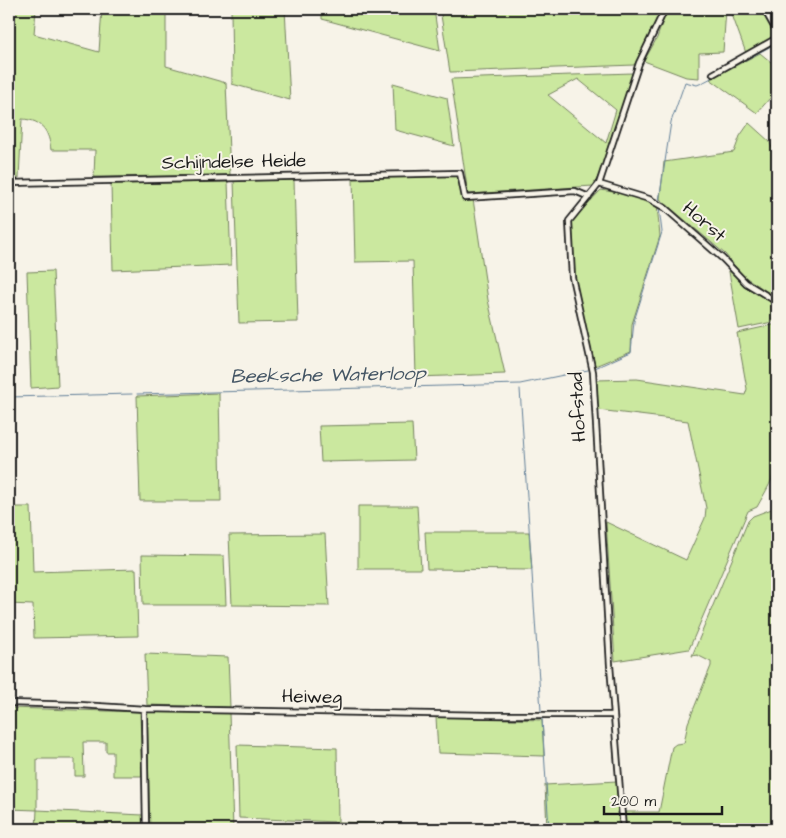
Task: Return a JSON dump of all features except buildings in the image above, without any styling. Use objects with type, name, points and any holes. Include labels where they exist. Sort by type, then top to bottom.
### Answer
[{"type":"street","name":"Hofstad","points":[[623,829],[594,418],[593,372],[572,277],[569,221],[599,184],[639,64],[665,9]]},
{"type":"street","points":[[764,9],[777,32]]},
{"type":"street","points":[[713,74],[777,38]]},
{"type":"street","name":"Schijndelse Heide","points":[[9,183],[460,173],[465,198],[575,191],[589,197]]},
{"type":"street","name":"Horst","points":[[599,184],[649,199],[666,208],[723,259],[746,283],[777,302]]},
{"type":"street","name":"Heiweg","points":[[9,703],[80,704],[144,709],[614,715]]},
{"type":"street","points":[[144,709],[146,829]]},
{"type":"green space","points":[[9,9],[36,9],[34,34],[99,52],[102,9],[166,9],[166,66],[226,83],[230,175],[94,177],[95,150],[51,150],[49,138],[44,128],[35,122],[22,119],[19,178],[9,179]]},
{"type":"green space","points":[[231,9],[285,9],[290,100],[232,84]]},
{"type":"green space","points":[[322,9],[434,9],[440,51],[322,19]]},
{"type":"green space","points":[[440,9],[661,9],[649,42],[634,65],[450,72]]},
{"type":"green space","points":[[667,9],[726,9],[723,52],[699,53],[699,78],[686,77],[644,61],[657,38]]},
{"type":"green space","points":[[730,9],[761,9],[776,36],[746,53]]},
{"type":"green space","points":[[760,53],[777,67],[777,90],[757,113],[710,79]]},
{"type":"green space","points":[[633,73],[601,171],[593,186],[468,194],[451,79]],"holes":[[[578,79],[616,110],[606,143],[548,95]]]},
{"type":"green space","points":[[393,83],[447,98],[454,146],[395,130]]},
{"type":"green space","points":[[749,123],[770,142],[772,148],[777,142],[777,298],[742,275],[725,254],[660,199],[664,162],[734,152],[740,136]]},
{"type":"green space","points":[[458,176],[463,197],[473,199],[488,300],[505,374],[416,377],[413,261],[355,262],[353,178]]},
{"type":"green space","points":[[294,180],[298,322],[239,323],[234,181]]},
{"type":"green space","points":[[228,182],[231,265],[113,270],[111,184]]},
{"type":"green space","points":[[601,190],[631,195],[657,205],[660,236],[632,324],[631,351],[595,366],[574,277],[571,221]]},
{"type":"green space","points":[[728,266],[747,286],[777,304],[777,321],[739,329]]},
{"type":"green space","points":[[53,271],[58,386],[31,388],[27,272]]},
{"type":"green space","points":[[777,324],[777,430],[775,439],[777,461],[769,485],[757,507],[748,511],[689,649],[615,661],[606,522],[686,560],[705,518],[706,508],[688,421],[598,410],[596,380],[637,379],[745,395],[747,389],[737,333]]},
{"type":"green space","points":[[219,393],[221,501],[140,501],[137,396]]},
{"type":"green space","points":[[412,424],[414,460],[321,462],[319,426]]},
{"type":"green space","points":[[358,506],[417,506],[421,569],[358,569]]},
{"type":"green space","points":[[9,507],[31,507],[33,572],[136,569],[138,636],[34,638],[33,605],[9,604]]},
{"type":"green space","points":[[777,507],[777,829],[626,829],[625,812],[659,812],[672,747],[676,744],[684,743],[688,723],[711,666],[711,662],[697,655],[692,656],[748,521],[753,516]]},
{"type":"green space","points":[[425,532],[529,532],[532,570],[427,569]]},
{"type":"green space","points":[[325,534],[329,606],[232,605],[229,535]]},
{"type":"green space","points":[[142,555],[224,556],[226,605],[143,605]]},
{"type":"green space","points":[[145,654],[228,657],[230,707],[147,705]]},
{"type":"green space","points":[[9,708],[140,712],[142,776],[113,776],[113,752],[106,752],[106,742],[83,742],[84,776],[75,776],[75,759],[37,759],[37,810],[9,809]]},
{"type":"green space","points":[[147,711],[229,713],[233,829],[150,829]]},
{"type":"green space","points":[[436,717],[542,720],[544,756],[438,753]]},
{"type":"green space","points":[[237,745],[337,748],[338,822],[436,825],[436,829],[338,829],[337,822],[239,818]]},
{"type":"green space","points":[[617,781],[621,829],[547,829],[545,785]]},
{"type":"green space","points":[[37,810],[143,815],[143,829],[36,829]]},
{"type":"waterway","points":[[659,201],[671,122],[685,82],[697,85],[702,83],[777,43]]},
{"type":"waterway","points":[[595,368],[631,352],[634,321],[662,232],[659,208]]},
{"type":"waterway","name":"Beeksche Waterloop","points":[[137,394],[520,384],[588,370]]},
{"type":"waterway","name":"Beeksche Waterloop","points":[[520,389],[541,711]]},
{"type":"waterway","name":"Beeksche Waterloop","points":[[9,397],[132,394]]},
{"type":"waterway","name":"Beeksche Waterloop","points":[[542,719],[549,829]]}]
